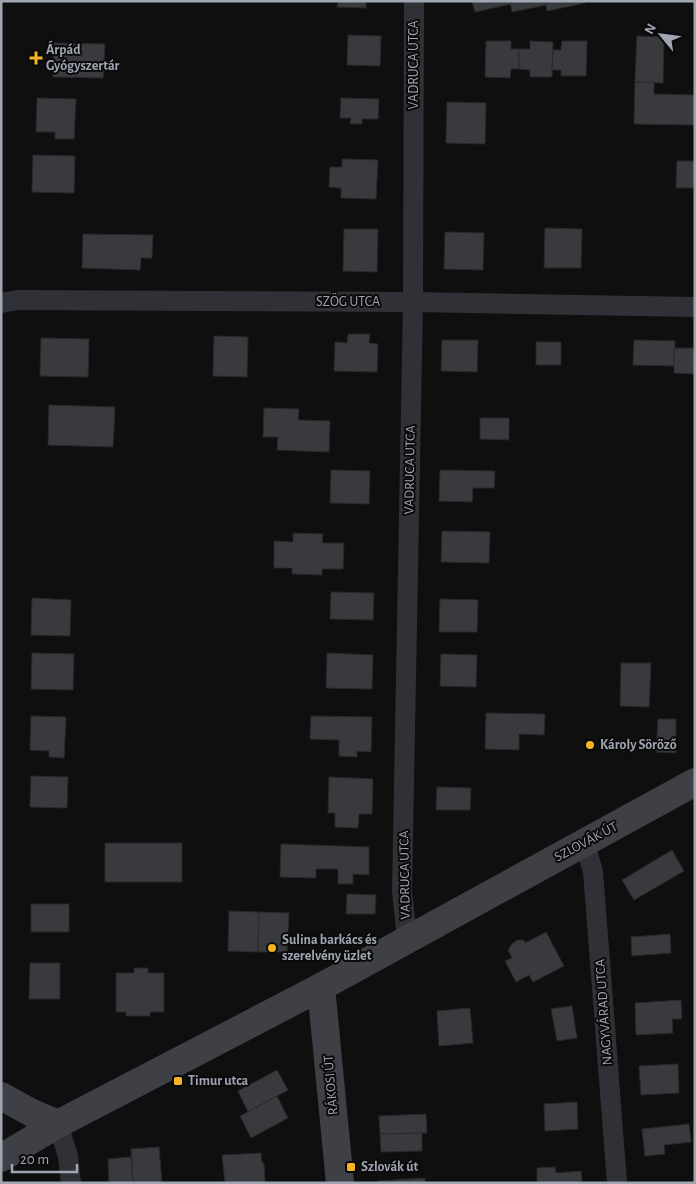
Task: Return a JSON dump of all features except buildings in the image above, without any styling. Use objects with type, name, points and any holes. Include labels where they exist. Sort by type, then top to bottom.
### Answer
[{"type":"main road","name":"SZLOVÁK ÚT","points":[[1,1158],[58,1124],[320,987],[695,782]]},
{"type":"main road","name":"RÁKOSI ÚT","points":[[320,987],[340,1183]]},
{"type":"main road","points":[[1,1096],[32,1113],[58,1124]]},
{"type":"street","name":"VADRUCA UTCA","points":[[407,939],[402,892],[413,302],[414,1]]},
{"type":"street","name":"SZÖG UTCA","points":[[1,303],[18,300],[413,302],[695,307]]},
{"type":"street","name":"NAGYVÁRAD UTCA","points":[[584,843],[593,871],[617,1183]]},
{"type":"street","points":[[58,1124],[68,1156],[72,1183]]},
{"type":"place","name":"Árpád Gyógyszertár","points":[[36,58]]},
{"type":"place","name":"Károly Söröző","points":[[590,745]]},
{"type":"place","name":"Sulina barkács és szerelvény üzlet","points":[[272,948]]},
{"type":"place","name":"Timur utca","points":[[178,1081]]},
{"type":"place","name":"Szlovák út","points":[[351,1167]]}]
